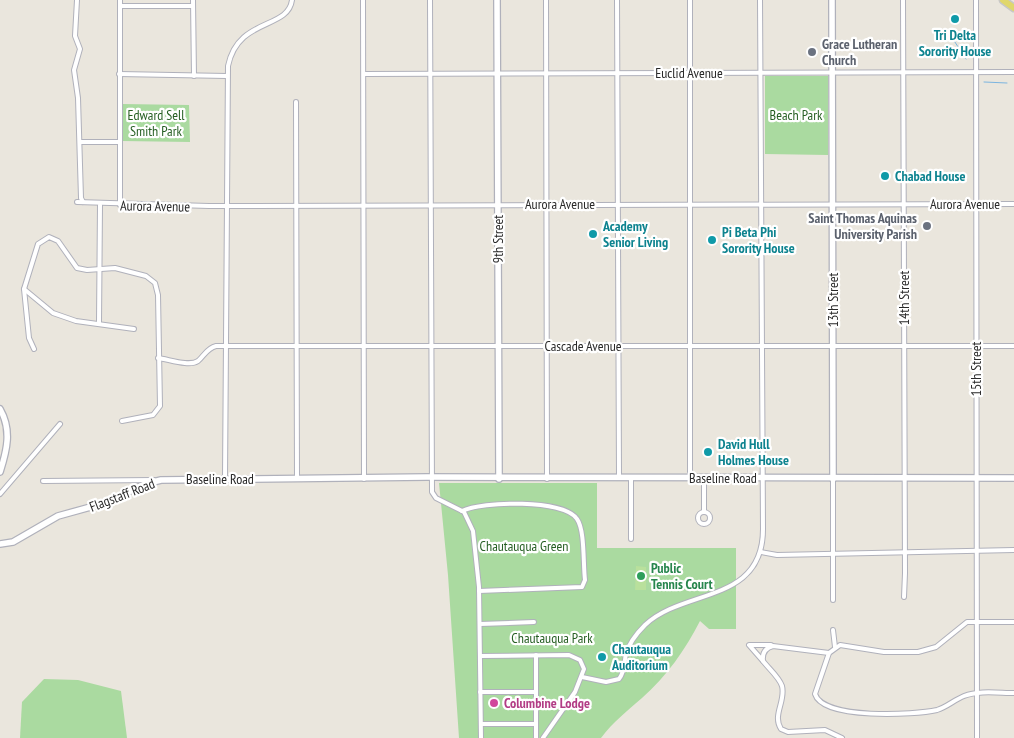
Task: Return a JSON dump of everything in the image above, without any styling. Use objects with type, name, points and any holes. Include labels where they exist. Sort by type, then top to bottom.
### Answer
[{"type":"main road","points":[[1003,0],[1014,8]]},
{"type":"street","points":[[77,0],[75,36],[80,50],[74,70],[80,142],[81,198],[83,202]]},
{"type":"street","points":[[120,0],[120,205]]},
{"type":"street","points":[[193,0],[194,76]]},
{"type":"street","points":[[225,479],[227,76],[229,58],[238,42],[251,30],[285,15],[291,7],[292,0]]},
{"type":"street","points":[[363,0],[364,479]]},
{"type":"street","points":[[430,0],[432,479],[434,496],[462,511],[467,516],[473,530],[479,591],[481,738]]},
{"type":"street","name":"9th Street","points":[[497,0],[499,479]]},
{"type":"street","points":[[546,0],[547,479]]},
{"type":"street","points":[[617,0],[620,345],[619,478]]},
{"type":"street","points":[[690,0],[690,478]]},
{"type":"street","points":[[582,677],[610,682],[620,677],[629,646],[647,623],[671,610],[736,583],[752,567],[761,552],[763,539],[760,0]]},
{"type":"street","name":"13th Street","points":[[832,0],[833,600]]},
{"type":"street","name":"14th Street","points":[[903,0],[905,204],[904,597]]},
{"type":"street","name":"15th Street","points":[[976,0],[977,738]]},
{"type":"street","points":[[121,6],[193,6]]},
{"type":"street","name":"Euclid Avenue","points":[[364,74],[1014,72]]},
{"type":"street","points":[[119,74],[227,76]]},
{"type":"street","points":[[296,102],[297,479]]},
{"type":"street","points":[[80,142],[120,142]]},
{"type":"street","name":"Aurora Avenue","points":[[77,202],[100,205],[226,206],[1014,204]]},
{"type":"street","points":[[99,323],[100,205]]},
{"type":"street","points":[[34,349],[28,331],[24,288],[38,244],[46,238],[53,238],[58,241],[77,268],[86,270],[115,268],[146,276],[156,283],[159,410],[153,415],[122,421]]},
{"type":"street","points":[[24,288],[53,313],[76,321],[134,329]]},
{"type":"street","name":"Cascade Avenue","points":[[158,358],[191,363],[197,362],[211,347],[226,346],[1014,346]]},
{"type":"street","points":[[0,409],[7,424],[8,436],[0,472]]},
{"type":"street","points":[[0,494],[60,424]]},
{"type":"street","points":[[631,539],[632,478]]},
{"type":"street","points":[[704,478],[704,512]]},
{"type":"street","name":"Baseline Road","points":[[43,482],[225,479],[1014,478]]},
{"type":"street","name":"Flagstaff Road","points":[[0,544],[13,542],[58,516],[105,503],[139,487],[161,480]]},
{"type":"street","points":[[462,511],[479,505],[511,503],[571,513],[578,520],[582,529],[585,580],[583,586],[579,588],[479,591]]},
{"type":"street","points":[[761,552],[777,555],[1014,550]]},
{"type":"street","points":[[480,624],[534,622]]},
{"type":"street","points":[[1014,622],[967,622],[936,647],[918,652],[884,652],[845,645],[835,648],[829,653],[816,697],[842,710],[857,713],[907,714],[945,708],[963,696],[1014,693]]},
{"type":"street","points":[[833,630],[835,648]]},
{"type":"street","points":[[829,653],[749,645],[782,685],[783,696],[777,720],[781,729],[788,732],[812,729],[825,730],[842,738]]},
{"type":"street","points":[[763,661],[765,650],[773,646]]},
{"type":"street","points":[[480,656],[576,657],[583,665],[582,677],[544,738]]},
{"type":"street","points":[[536,656],[536,738]]},
{"type":"street","points":[[480,692],[536,692]]},
{"type":"street","points":[[481,724],[536,724]]},
{"type":"green space","name":"Beach Park","points":[[765,76],[828,76],[828,155],[765,154]]},
{"type":"green space","name":"Edward Sell Smith Park","points":[[122,104],[189,105],[190,142],[122,141]]},
{"type":"green space","name":"Chautauqua Park","points":[[439,483],[597,483],[597,548],[736,548],[736,629],[709,629],[700,621],[682,652],[667,672],[601,738],[459,738],[448,575]]},
{"type":"green space","name":"Public Tennis Court","points":[[636,566],[646,567],[646,590],[635,590]]},
{"type":"green space","points":[[44,679],[78,680],[121,691],[127,738],[20,738],[22,702]]},
{"type":"waterway","points":[[949,33],[966,59]]},
{"type":"waterway","points":[[984,82],[1007,83]]},
{"type":"place","name":"Tri Delta Sorority House","points":[[955,19]]},
{"type":"place","name":"Grace Lutheran Church","points":[[812,52]]},
{"type":"place","name":"Chabad House","points":[[885,176]]},
{"type":"place","name":"Saint Thomas Aquinas University Parish","points":[[927,226]]},
{"type":"place","name":"Academy Senior Living","points":[[593,234]]},
{"type":"place","name":"Pi Beta Phi Sorority House","points":[[712,240]]},
{"type":"place","name":"David Hull Holmes House","points":[[708,452]]},
{"type":"place","name":"Public Tennis Court","points":[[641,576]]},
{"type":"place","name":"Chautauqua Auditorium","points":[[602,657]]},
{"type":"place","name":"Columbine Lodge","points":[[494,703]]},
{"type":"park label","name":"Chautauqua Green","points":[[524,546]]}]
